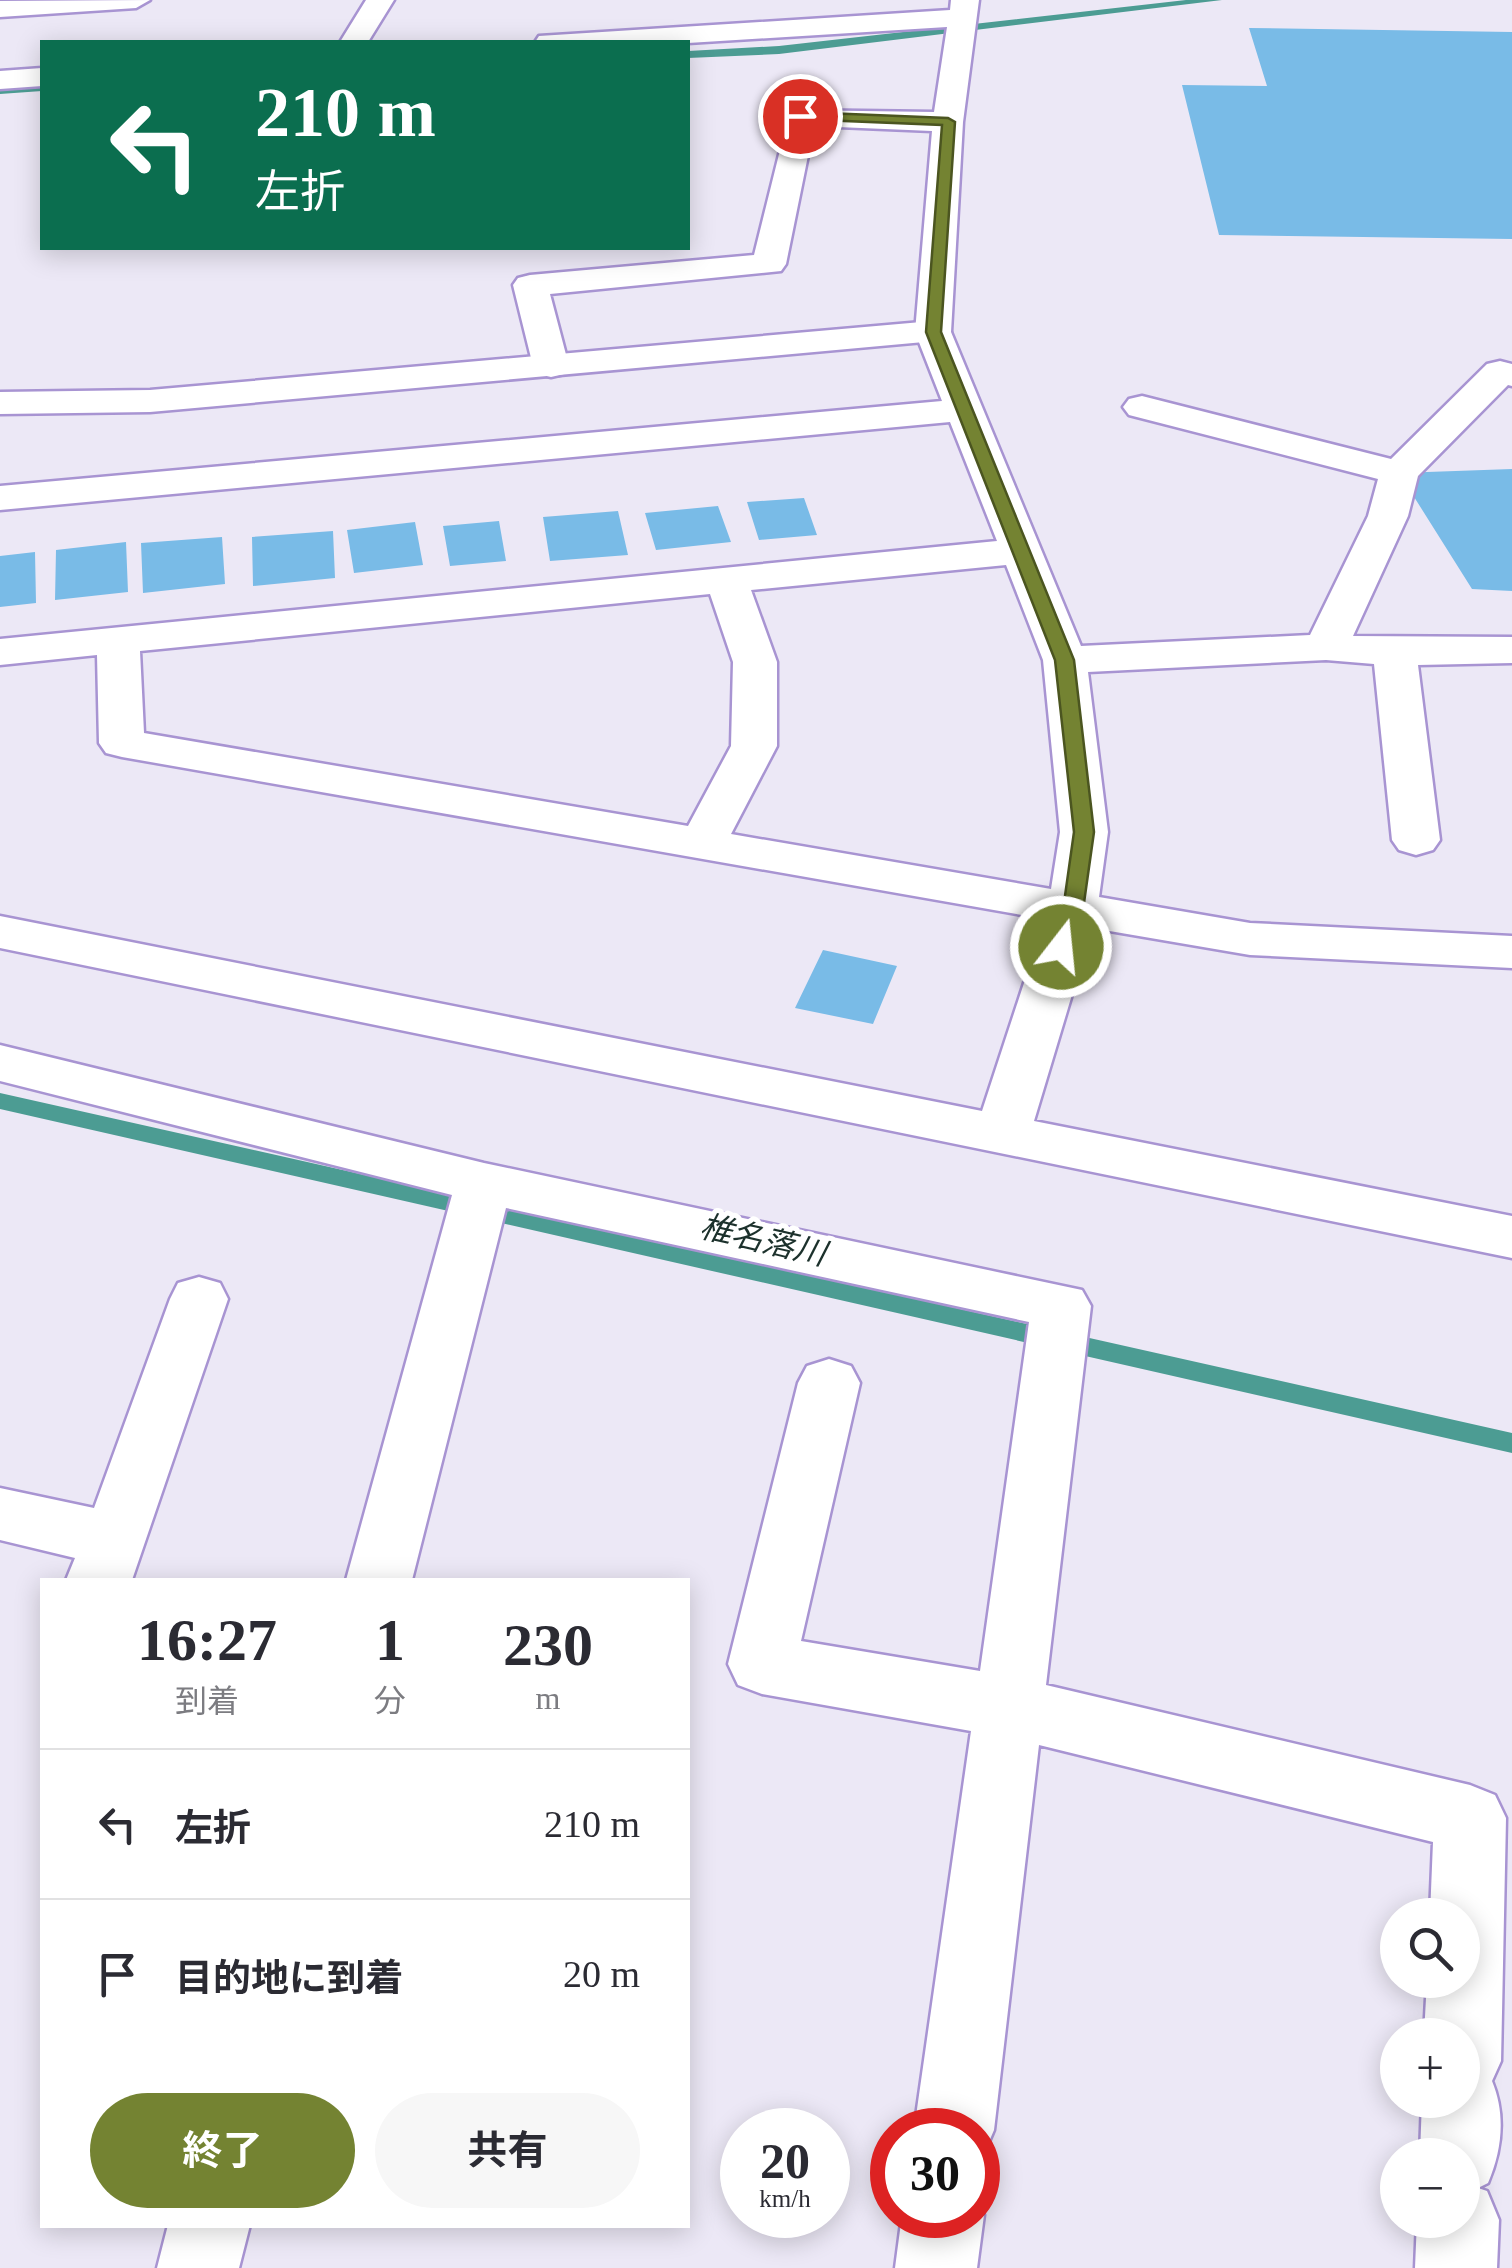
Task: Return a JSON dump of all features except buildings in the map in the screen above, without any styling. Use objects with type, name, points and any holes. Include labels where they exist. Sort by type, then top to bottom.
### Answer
[{"type":"street","points":[[0,9],[136,0]]},
{"type":"street","points":[[355,40],[380,0]]},
{"type":"street","points":[[49,40],[52,3]]},
{"type":"street","points":[[573,40],[964,9],[948,122],[933,332],[1064,660],[1084,832],[1073,910],[1002,1134]]},
{"type":"street","points":[[525,40],[535,14]]},
{"type":"street","points":[[0,80],[40,77]]},
{"type":"street","points":[[551,366],[530,286],[770,264],[800,116],[948,122]]},
{"type":"street","points":[[0,403],[150,402],[933,332]]},
{"type":"street","points":[[1326,647],[1388,516],[1399,473],[1500,372],[1512,375]]},
{"type":"street","points":[[1142,407],[1399,473]]},
{"type":"street","points":[[0,498],[962,410]]},
{"type":"street","points":[[0,652],[1019,552]]},
{"type":"street","points":[[701,846],[754,746],[754,662],[726,580]]},
{"type":"street","points":[[118,640],[122,743],[1250,939],[1512,952]]},
{"type":"street","points":[[1064,660],[1326,647],[1395,652],[1512,650]]},
{"type":"street","points":[[1395,652],[1416,840]]},
{"type":"street","points":[[0,932],[1512,1238]]},
{"type":"street","points":[[0,1063],[484,1183],[1062,1306],[957,2108]]},
{"type":"street","points":[[380,1578],[484,1183]]},
{"type":"street","points":[[0,1514],[107,1560],[199,1299]]},
{"type":"street","points":[[828,1383],[762,1664],[1010,1707],[1470,1818],[1463,2018]]},
{"type":"street","points":[[198,2268],[208,2228]]},
{"type":"street","points":[[936,2268],[940,2238]]},
{"type":"street","points":[[1456,2268],[1457,2238]]},
{"type":"waterway","points":[[690,55],[779,50],[1216,0]]},
{"type":"waterway","points":[[0,90],[40,87]]},
{"type":"waterway","name":"椎名落川","points":[[0,1101],[1512,1443]]},
{"type":"route","points":[[800,116],[948,122],[933,332],[1064,660],[1084,832],[1073,910],[1061,947]]}]
